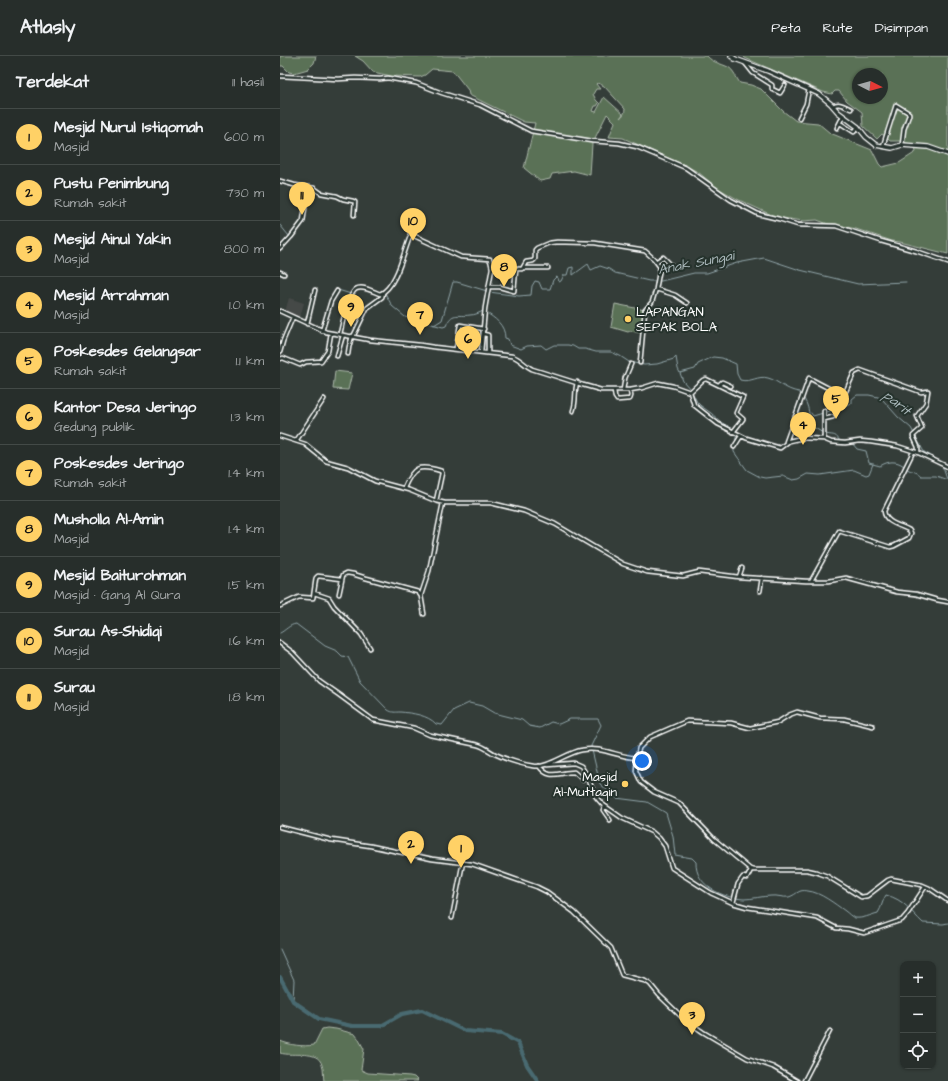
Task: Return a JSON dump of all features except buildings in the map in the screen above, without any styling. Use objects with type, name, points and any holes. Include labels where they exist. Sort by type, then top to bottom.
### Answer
[{"type":"street","points":[[731,56],[823,96],[836,110],[858,127],[864,136],[872,143],[892,148],[902,146],[933,148],[948,154]]},
{"type":"street","points":[[745,62],[753,74],[773,85],[772,89],[780,93],[785,85]]},
{"type":"street","points":[[280,76],[338,79],[388,78],[416,82],[480,105],[530,131],[592,141],[619,143],[637,148],[686,168],[731,200],[764,216],[798,225],[836,226],[948,262]]},
{"type":"street","points":[[799,118],[806,104],[809,89]]},
{"type":"street","points":[[833,106],[840,104],[851,109]]},
{"type":"street","points":[[883,146],[896,105],[909,113],[903,132],[902,146]]},
{"type":"street","points":[[837,128],[843,116]]},
{"type":"street","points":[[840,123],[854,132],[858,127]]},
{"type":"street","points":[[280,181],[288,184],[314,188],[321,193],[337,196],[343,200],[353,200],[355,202],[354,215]]},
{"type":"street","points":[[280,249],[303,221],[308,188]]},
{"type":"street","points":[[348,354],[353,336],[367,308],[382,297],[383,293],[397,274],[410,235],[461,256],[488,258],[491,261],[492,268],[485,308],[481,352]]},
{"type":"street","points":[[523,268],[526,262],[533,261],[535,259],[535,250],[537,248],[549,243],[595,243],[645,251],[657,261],[660,267],[652,302],[645,310],[640,363]]},
{"type":"street","points":[[657,261],[663,257],[672,266]]},
{"type":"street","points":[[492,268],[548,268]]},
{"type":"street","points":[[489,287],[500,287],[514,291],[516,269]]},
{"type":"street","points":[[280,272],[284,274]]},
{"type":"street","points":[[336,356],[348,303],[355,290],[366,289],[383,293]]},
{"type":"street","points":[[656,289],[674,295],[688,304]]},
{"type":"street","points":[[307,324],[315,290]]},
{"type":"street","points":[[322,331],[336,291]]},
{"type":"street","points":[[280,311],[322,331],[331,333],[370,340],[515,357],[523,361],[532,369],[597,389],[630,390],[658,383],[692,390]]},
{"type":"street","points":[[280,352],[293,317]]},
{"type":"street","points":[[456,349],[460,326],[484,329]]},
{"type":"street","points":[[280,359],[283,358],[300,365],[306,362],[321,361],[328,351],[331,333]]},
{"type":"street","points":[[483,334],[488,335],[488,353]]},
{"type":"street","points":[[623,390],[625,378],[631,364]]},
{"type":"street","points":[[786,443],[809,378],[832,390],[845,393],[854,373],[860,370],[921,392],[928,391],[926,403],[917,416],[922,428],[913,437],[918,447],[918,453]]},
{"type":"street","points":[[692,390],[704,379],[743,397],[736,413],[743,419],[734,431]]},
{"type":"street","points":[[573,411],[576,403],[576,382]]},
{"type":"street","points":[[719,385],[722,382],[731,386]]},
{"type":"street","points":[[614,390],[614,397],[617,400],[630,400],[630,390]]},
{"type":"street","points":[[692,390],[694,405],[718,424],[757,442],[780,448],[786,443],[798,439],[824,437],[831,442],[844,443],[860,441],[885,444],[918,453],[948,467]]},
{"type":"street","points":[[296,441],[324,399]]},
{"type":"street","points":[[824,411],[824,437]]},
{"type":"street","points":[[824,419],[833,417]]},
{"type":"street","points":[[734,447],[740,435]]},
{"type":"street","points":[[280,436],[306,444],[321,459],[348,467],[375,481],[404,488],[442,503],[491,503],[524,511],[555,524],[623,564],[643,572],[683,576],[701,572],[739,577],[811,581],[829,581],[848,578],[897,592],[916,594],[948,602]]},
{"type":"street","points":[[811,581],[838,532],[890,547],[910,537],[911,533],[909,530],[888,520],[884,513],[885,506],[913,452]]},
{"type":"street","points":[[404,488],[410,476],[416,469],[422,468],[441,471],[442,473],[436,501]]},
{"type":"street","points":[[424,614],[421,596],[429,571],[442,503]]},
{"type":"street","points":[[739,577],[742,568]]},
{"type":"street","points":[[339,594],[342,579],[345,573],[417,591],[421,596]]},
{"type":"street","points":[[280,606],[299,597],[313,598],[317,577],[342,579]]},
{"type":"street","points":[[760,591],[762,578]]},
{"type":"street","points":[[314,593],[329,598],[334,606],[361,634],[370,648]]},
{"type":"street","points":[[280,643],[292,652],[319,681],[374,720],[414,728],[430,735],[478,745],[495,754],[533,766],[568,762],[577,764],[586,774],[596,797],[605,807],[622,818],[652,832],[659,838],[665,846],[673,869],[711,893],[733,903],[747,907],[818,918],[836,928],[848,928],[864,933],[895,924],[902,920],[925,887]]},
{"type":"street","points":[[873,726],[844,719],[818,718],[797,712],[778,722],[750,728],[731,723],[686,720],[650,737],[639,748],[636,771],[642,782],[654,792],[679,803],[718,843],[751,870],[806,870],[816,872],[824,874],[861,897],[867,896],[891,879],[922,885],[948,901]]},
{"type":"street","points":[[544,765],[578,751],[588,749],[637,758]]},
{"type":"street","points":[[539,766],[544,773],[550,775],[574,772],[582,780]]},
{"type":"street","points":[[605,807],[603,810],[610,820]]},
{"type":"street","points":[[280,828],[331,840],[365,845],[439,861],[463,862],[511,877],[547,892],[574,912],[611,948],[622,975],[645,981],[650,984],[659,995],[684,1019],[703,1032],[747,1058],[773,1067],[798,1081]]},
{"type":"street","points":[[452,918],[463,862]]},
{"type":"street","points":[[733,903],[742,877],[747,878],[751,870]]},
{"type":"street","points":[[804,1081],[830,1031]]},
{"type":"shaded area","points":[[289,298],[304,303],[300,317],[285,312]]},
{"type":"green space","points":[[280,56],[316,56],[314,63],[308,69],[294,73],[289,72],[283,66],[280,66]]},
{"type":"green space","points":[[355,56],[707,56],[714,62],[730,68],[740,83],[761,89],[783,111],[796,121],[818,123],[830,133],[872,150],[882,167],[899,163],[916,152],[915,145],[899,141],[890,141],[882,134],[877,139],[863,126],[862,112],[847,101],[839,91],[835,91],[832,94],[823,92],[743,56],[948,56],[948,254],[892,241],[856,229],[833,224],[831,225],[817,220],[803,221],[776,217],[739,200],[716,187],[698,172],[682,164],[623,138],[609,137],[615,122],[607,114],[592,144],[590,175],[574,171],[552,174],[550,179],[540,181],[524,168],[535,123],[524,122],[469,95],[468,90],[453,71],[432,69],[420,77],[391,76],[373,72],[363,61]],"holes":[[[597,83],[604,86],[625,109],[624,114],[620,118],[623,114],[604,97],[596,112],[593,111],[595,106],[599,103],[593,94],[596,89],[600,89],[596,84]]]},
{"type":"green space","name":"LAPANGAN SEPAK BOLA","points":[[615,304],[645,310],[642,333],[628,332],[611,327]]},
{"type":"green space","points":[[335,371],[352,373],[348,390],[333,389]]},
{"type":"green space","points":[[327,1028],[355,1034],[364,1049],[361,1070],[368,1073],[410,1076],[414,1077],[418,1081],[324,1081],[322,1065],[320,1060],[316,1057],[304,1054],[280,1053],[280,1041],[288,1044],[305,1046],[314,1045],[322,1029]]},
{"type":"waterway","points":[[280,225],[289,236]]},
{"type":"waterway","name":"Anak Sungai","points":[[489,292],[519,296],[531,295],[532,286],[535,281],[539,282],[542,289],[550,289],[553,280],[556,277],[558,278],[559,282],[561,281],[564,275],[567,275],[569,268],[573,267],[573,275],[588,264],[591,270],[600,266],[615,273],[649,281],[661,281],[694,273],[707,273],[737,263],[764,258],[800,270],[858,284],[906,282]]},
{"type":"waterway","name":"Anak Sungai","points":[[434,325],[442,320],[453,282],[487,291]]},
{"type":"waterway","points":[[338,290],[351,294]]},
{"type":"waterway","name":"Anak Sungai","points":[[385,293],[392,306],[405,317],[443,327],[446,326],[450,318],[453,316],[474,315],[483,311]]},
{"type":"waterway","points":[[485,312],[496,319],[503,329],[505,338],[508,339],[510,345],[521,349],[527,346],[541,345],[546,349],[554,345],[568,345],[578,349],[596,352],[611,352],[629,362],[644,365],[657,364],[676,357],[680,373],[695,369],[698,364],[713,357],[722,358],[736,364],[737,374],[740,380],[748,381],[764,377],[799,392],[805,400],[808,408],[810,425],[823,433]]},
{"type":"waterway","points":[[680,373],[683,381],[691,390],[697,402],[722,423],[737,431],[735,444]]},
{"type":"waterway","name":"parit","points":[[811,413],[813,416],[847,405],[852,403],[852,399],[857,395],[878,397],[883,400],[898,417],[911,428],[924,452],[939,462]]},
{"type":"waterway","points":[[826,434],[835,436],[839,440],[845,442]]},
{"type":"waterway","points":[[852,443],[857,449],[866,451],[869,463],[880,466],[889,462],[895,462],[921,476],[936,476],[948,480]]},
{"type":"waterway","points":[[734,447],[734,452],[747,470],[765,478],[783,476],[793,480],[799,479],[808,474],[820,475],[854,470],[866,475],[869,474],[873,464]]},
{"type":"waterway","name":"parit","points":[[942,465],[947,479]]},
{"type":"waterway","points":[[280,633],[289,626],[296,624],[325,646],[337,651],[342,656],[348,657],[360,681],[388,710],[393,712],[405,712],[420,715],[429,718],[436,724],[442,725],[454,710],[469,703],[482,706],[494,713],[522,720],[529,726],[540,728],[551,722],[559,724],[570,719],[598,719],[601,725],[591,746],[600,784],[616,798],[647,802],[666,813],[673,836],[675,855],[692,858],[696,862],[700,878],[705,884],[719,893],[736,898],[751,899],[764,896],[789,897],[800,891],[808,891],[822,896],[855,918],[878,913],[886,895],[893,897],[907,906],[923,923],[948,923]]},
{"type":"waterway","points":[[280,949],[294,980],[293,1001]]},
{"type":"waterway","points":[[280,977],[293,1001],[319,1019],[352,1026],[381,1026],[402,1014],[422,1010],[465,1031],[502,1034],[518,1043],[527,1065],[538,1081]]},
{"type":"place","name":"Surau","points":[[302,215]]},
{"type":"place","name":"Surau As-Shidiqi","points":[[413,241]]},
{"type":"place","name":"Musholla Al-Amin","points":[[504,287]]},
{"type":"place","name":"LAPANGAN SEPAK BOLA","points":[[628,319]]},
{"type":"place","name":"Mesjid Baiturohman","points":[[351,327]]},
{"type":"place","name":"Poskesdes Jeringo","points":[[420,335]]},
{"type":"place","name":"Kantor Desa Jeringo","points":[[468,359]]},
{"type":"place","name":"Poskesdes Gelangsar","points":[[836,419]]},
{"type":"place","name":"Mesjid Arrahman","points":[[803,445]]},
{"type":"place","name":"Masjid Al-Muttaqin","points":[[625,784]]},
{"type":"place","name":"Pustu Penimbung","points":[[411,864]]},
{"type":"place","name":"Mesjid Nurul Istiqomah","points":[[461,868]]},
{"type":"place","name":"Mesjid Ainul Yakin","points":[[692,1035]]}]
